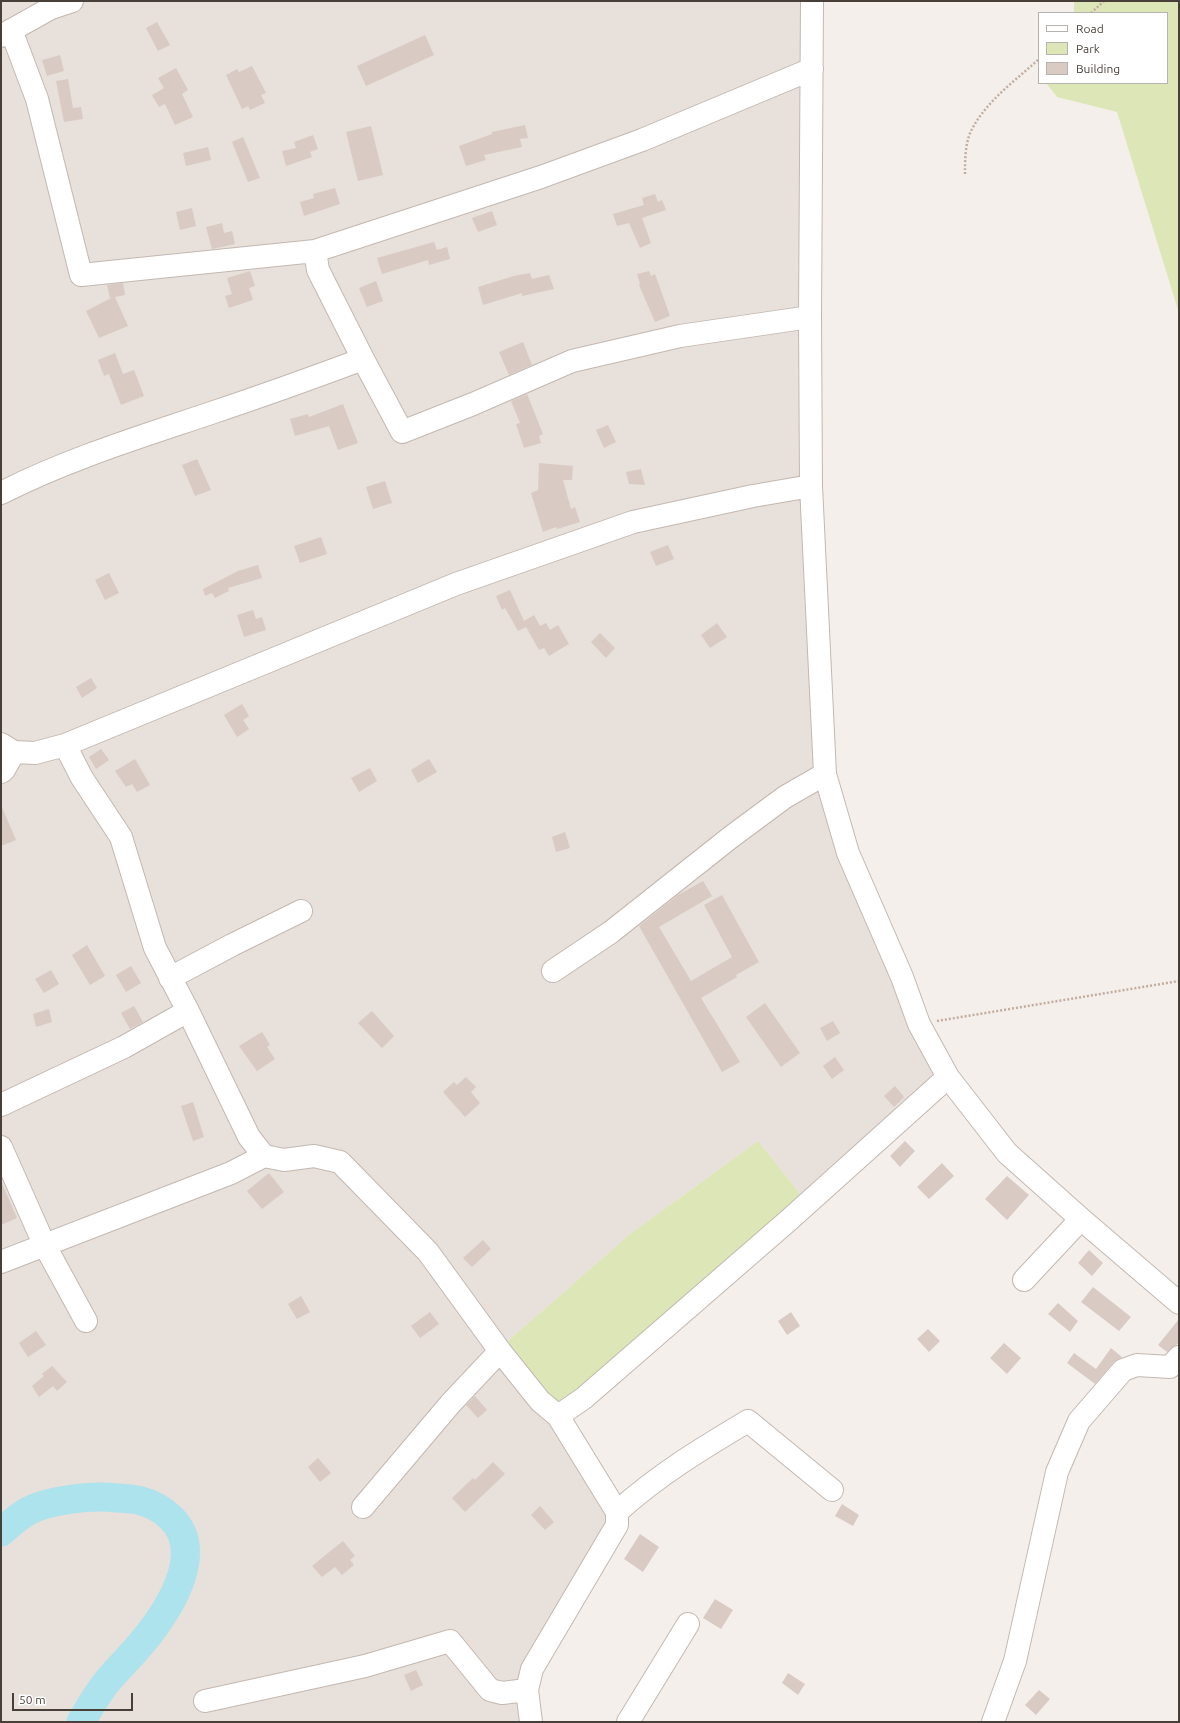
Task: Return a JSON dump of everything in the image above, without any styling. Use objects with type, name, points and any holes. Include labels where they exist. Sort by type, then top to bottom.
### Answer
[{"type":"street","points":[[72,1],[44,5],[6,33],[37,98],[81,274],[315,251],[541,177],[642,140],[812,69]]},
{"type":"street","points":[[812,1],[810,317],[811,486],[825,774],[848,853],[902,977],[919,1024],[948,1077],[1007,1154],[1081,1220],[1179,1303]]},
{"type":"street","points":[[315,251],[318,270],[402,432],[473,404],[572,361],[680,336],[810,317]]},
{"type":"street","points":[[1,493],[111,447],[242,403],[363,359]]},
{"type":"street","points":[[1,772],[4,770],[8,748],[35,753],[65,745],[456,584],[633,522],[753,496],[811,486]]},
{"type":"street","points":[[65,745],[82,778],[121,838],[155,948],[188,1011],[249,1137],[264,1156]]},
{"type":"street","points":[[553,971],[611,932],[743,828],[785,797],[825,774]]},
{"type":"street","points":[[170,978],[301,911]]},
{"type":"street","points":[[1,1105],[124,1047],[188,1011]]},
{"type":"street","points":[[558,1416],[584,1398],[789,1220],[948,1077]]},
{"type":"street","points":[[1,1147],[44,1244],[86,1321]]},
{"type":"street","points":[[1,1262],[44,1244],[231,1173],[264,1156],[284,1160],[314,1156],[340,1162],[428,1252],[500,1351],[540,1401],[558,1416],[617,1512],[617,1525],[532,1669],[526,1690],[531,1722]]},
{"type":"street","points":[[1024,1280],[1081,1220]]},
{"type":"street","points":[[363,1507],[451,1403],[500,1351]]},
{"type":"street","points":[[992,1722],[1015,1661],[1057,1472],[1079,1421],[1123,1370],[1137,1365],[1170,1367],[1179,1357]]},
{"type":"street","points":[[617,1512],[643,1488],[689,1456],[748,1421],[832,1490]]},
{"type":"street","points":[[628,1722],[688,1624]]},
{"type":"street","points":[[205,1702],[365,1666],[450,1641],[490,1690],[502,1694],[526,1690]]},
{"type":"path","points":[[1091,12],[1104,1]]},
{"type":"path","points":[[965,174],[965,152],[971,132],[989,104],[1038,60]]},
{"type":"path","points":[[919,1024],[1179,982]]},
{"type":"shaded area","points":[[1,1],[811,1],[821,773],[947,1076],[806,1201],[758,1141],[630,1234],[500,1348],[615,1510],[534,1671],[533,1722],[1,1722]]},
{"type":"green space","points":[[1074,1],[1179,1],[1179,313],[1117,112],[1057,97],[1047,84],[1168,84],[1168,12],[1074,12]]},
{"type":"green space","points":[[758,1141],[806,1201],[558,1414],[500,1348],[630,1234]]},
{"type":"building","points":[[157,22],[170,45],[158,51],[146,28]]},
{"type":"building","points":[[425,35],[434,55],[366,86],[357,66]]},
{"type":"building","points":[[60,55],[64,71],[47,76],[42,60]]},
{"type":"building","points":[[252,66],[266,93],[261,95],[265,103],[250,110],[248,106],[242,109],[226,75],[237,69],[239,72]]},
{"type":"building","points":[[176,68],[188,90],[182,94],[193,117],[175,125],[165,104],[159,107],[152,95],[164,88],[158,78]]},
{"type":"building","points":[[68,79],[73,108],[81,107],[83,119],[64,122],[56,81]]},
{"type":"building","points":[[525,125],[528,138],[520,139],[522,147],[484,155],[486,160],[466,166],[459,146],[492,134],[492,132]]},
{"type":"building","points":[[371,126],[383,175],[358,181],[346,132]]},
{"type":"building","points":[[313,135],[318,149],[310,152],[312,157],[286,166],[282,151],[296,148],[294,142]]},
{"type":"building","points":[[243,137],[260,178],[248,182],[232,142]]},
{"type":"building","points":[[208,147],[211,160],[186,166],[183,153]]},
{"type":"building","points":[[335,188],[340,204],[304,216],[300,202],[314,198],[313,194]]},
{"type":"building","points":[[655,194],[658,202],[662,200],[666,210],[642,218],[651,243],[640,248],[629,223],[617,226],[613,214],[644,205],[642,198]]},
{"type":"building","points":[[192,208],[196,226],[180,230],[176,212]]},
{"type":"building","points":[[492,211],[497,225],[478,232],[472,218]]},
{"type":"building","points":[[222,223],[224,233],[232,231],[235,244],[212,249],[206,227]]},
{"type":"building","points":[[434,242],[437,250],[447,247],[450,259],[429,265],[428,260],[382,274],[377,258]]},
{"type":"building","points":[[250,271],[255,286],[249,288],[253,300],[229,308],[225,296],[232,294],[227,278]]},
{"type":"building","points":[[649,271],[651,276],[655,274],[670,316],[655,322],[639,285],[637,274]]},
{"type":"building","points":[[530,273],[532,279],[549,275],[554,289],[522,296],[522,293],[483,305],[478,287],[514,276]]},
{"type":"building","points":[[376,281],[383,301],[367,307],[359,288]]},
{"type":"building","points":[[123,283],[125,295],[115,297],[128,326],[99,338],[86,311],[113,297],[110,298],[107,285]]},
{"type":"building","points":[[523,342],[532,365],[509,375],[499,352]]},
{"type":"building","points":[[115,353],[123,374],[134,370],[144,396],[121,405],[109,374],[104,376],[98,360]]},
{"type":"building","points":[[527,394],[543,434],[539,436],[541,443],[524,448],[516,424],[520,423],[511,401]]},
{"type":"building","points":[[343,404],[358,443],[338,450],[329,426],[295,436],[290,419],[308,414],[309,417]]},
{"type":"building","points":[[608,425],[616,442],[604,448],[596,430]]},
{"type":"building","points":[[197,459],[211,490],[195,496],[182,465]]},
{"type":"building","points":[[539,463],[573,466],[572,480],[563,480],[571,509],[575,507],[580,522],[557,529],[556,527],[543,532],[531,493],[538,490]]},
{"type":"building","points":[[641,469],[645,485],[629,484],[626,472]]},
{"type":"building","points":[[385,481],[392,503],[373,509],[366,487]]},
{"type":"building","points":[[321,537],[327,554],[300,563],[294,546]]},
{"type":"building","points":[[668,545],[674,559],[656,566],[650,552]]},
{"type":"building","points":[[258,565],[262,578],[228,588],[229,591],[215,598],[212,593],[205,596],[203,589],[238,571]]},
{"type":"building","points":[[109,573],[119,593],[105,600],[95,580]]},
{"type":"building","points":[[510,590],[524,621],[534,615],[540,626],[546,623],[550,630],[558,625],[569,644],[549,656],[544,648],[539,650],[526,627],[518,631],[505,608],[502,610],[496,596]]},
{"type":"building","points":[[253,610],[256,619],[262,617],[266,630],[244,637],[237,615]]},
{"type":"building","points":[[717,623],[727,637],[710,648],[701,635]]},
{"type":"building","points":[[600,633],[615,648],[606,658],[591,642]]},
{"type":"building","points":[[91,678],[97,688],[82,698],[76,687]]},
{"type":"building","points":[[242,704],[249,716],[243,720],[249,729],[237,737],[224,715]]},
{"type":"building","points":[[101,749],[109,760],[96,769],[89,757]]},
{"type":"building","points":[[135,759],[150,785],[137,792],[132,784],[126,787],[115,771]]},
{"type":"building","points":[[429,759],[437,772],[418,783],[411,770]]},
{"type":"building","points":[[370,768],[377,781],[359,792],[351,778]]},
{"type":"building","points":[[1,805],[16,840],[1,846]]},
{"type":"building","points":[[565,832],[570,848],[556,852],[552,837]]},
{"type":"building","points":[[703,881],[712,896],[659,927],[691,981],[732,957],[704,905],[722,895],[759,962],[701,998],[740,1062],[722,1072],[639,926],[678,895]]},
{"type":"building","points":[[87,945],[105,976],[90,985],[72,955]]},
{"type":"building","points":[[131,966],[141,983],[126,992],[116,975]]},
{"type":"building","points":[[51,970],[59,984],[44,993],[35,979]]},
{"type":"building","points":[[765,1003],[800,1053],[781,1067],[746,1017]]},
{"type":"building","points":[[134,1006],[143,1022],[130,1029],[121,1013]]},
{"type":"building","points":[[49,1009],[52,1022],[36,1027],[33,1014]]},
{"type":"building","points":[[372,1011],[394,1036],[382,1048],[358,1023]]},
{"type":"building","points":[[833,1021],[840,1033],[827,1041],[820,1028]]},
{"type":"building","points":[[262,1032],[270,1045],[267,1047],[275,1059],[257,1071],[239,1046]]},
{"type":"building","points":[[835,1057],[844,1070],[832,1079],[823,1066]]},
{"type":"building","points":[[466,1077],[476,1087],[471,1092],[480,1103],[465,1117],[443,1092],[454,1082],[457,1085]]},
{"type":"building","points":[[895,1086],[904,1097],[894,1107],[884,1096]]},
{"type":"building","points":[[193,1102],[204,1137],[193,1141],[181,1106]]},
{"type":"building","points":[[905,1141],[915,1151],[900,1167],[890,1156]]},
{"type":"building","points":[[942,1163],[954,1176],[929,1199],[917,1187]]},
{"type":"building","points":[[269,1173],[284,1192],[262,1209],[247,1191]]},
{"type":"building","points":[[1007,1176],[1029,1195],[1007,1220],[985,1199]]},
{"type":"building","points":[[1,1181],[17,1218],[1,1225]]},
{"type":"building","points":[[483,1240],[491,1249],[472,1267],[463,1258]]},
{"type":"building","points":[[1089,1250],[1103,1263],[1092,1276],[1078,1263]]},
{"type":"building","points":[[1093,1287],[1131,1317],[1119,1331],[1081,1302]]},
{"type":"building","points":[[301,1296],[310,1312],[297,1319],[288,1304]]},
{"type":"building","points":[[1058,1303],[1078,1321],[1070,1332],[1048,1314]]},
{"type":"building","points":[[430,1312],[439,1324],[420,1338],[411,1326]]},
{"type":"building","points":[[791,1312],[800,1326],[787,1335],[778,1321]]},
{"type":"building","points":[[1179,1319],[1179,1343],[1167,1352],[1158,1345]]},
{"type":"building","points":[[928,1329],[940,1341],[929,1352],[917,1339]]},
{"type":"building","points":[[36,1331],[46,1345],[28,1357],[19,1343]]},
{"type":"building","points":[[1004,1343],[1021,1358],[1007,1374],[990,1358]]},
{"type":"building","points":[[1111,1348],[1122,1357],[1114,1362],[1095,1384],[1067,1363],[1074,1353],[1096,1369]]},
{"type":"building","points":[[52,1366],[67,1382],[57,1391],[53,1386],[39,1397],[32,1386],[44,1376],[42,1374]]},
{"type":"building","points":[[475,1396],[487,1410],[478,1418],[466,1405]]},
{"type":"building","points":[[318,1458],[331,1473],[320,1482],[308,1467]]},
{"type":"building","points":[[493,1462],[505,1474],[465,1512],[452,1498],[473,1478],[475,1480]]},
{"type":"building","points":[[842,1504],[859,1515],[853,1526],[835,1516]]},
{"type":"building","points":[[540,1506],[554,1522],[545,1530],[531,1515]]},
{"type":"building","points":[[640,1534],[659,1547],[643,1572],[624,1559]]},
{"type":"building","points":[[343,1541],[355,1556],[350,1560],[354,1565],[342,1575],[335,1567],[322,1577],[312,1566]]},
{"type":"building","points":[[715,1599],[733,1610],[721,1629],[703,1618]]},
{"type":"building","points":[[416,1670],[423,1685],[411,1691],[404,1675]]},
{"type":"building","points":[[788,1673],[805,1684],[798,1695],[782,1683]]},
{"type":"building","points":[[1039,1690],[1050,1699],[1036,1715],[1025,1705]]},
{"type":"waterway","points":[[1,1532],[19,1517],[34,1508],[57,1502],[95,1497],[138,1500],[155,1506],[167,1514],[180,1529],[185,1543],[185,1557],[183,1572],[171,1601],[145,1640],[103,1687],[81,1722]]}]
